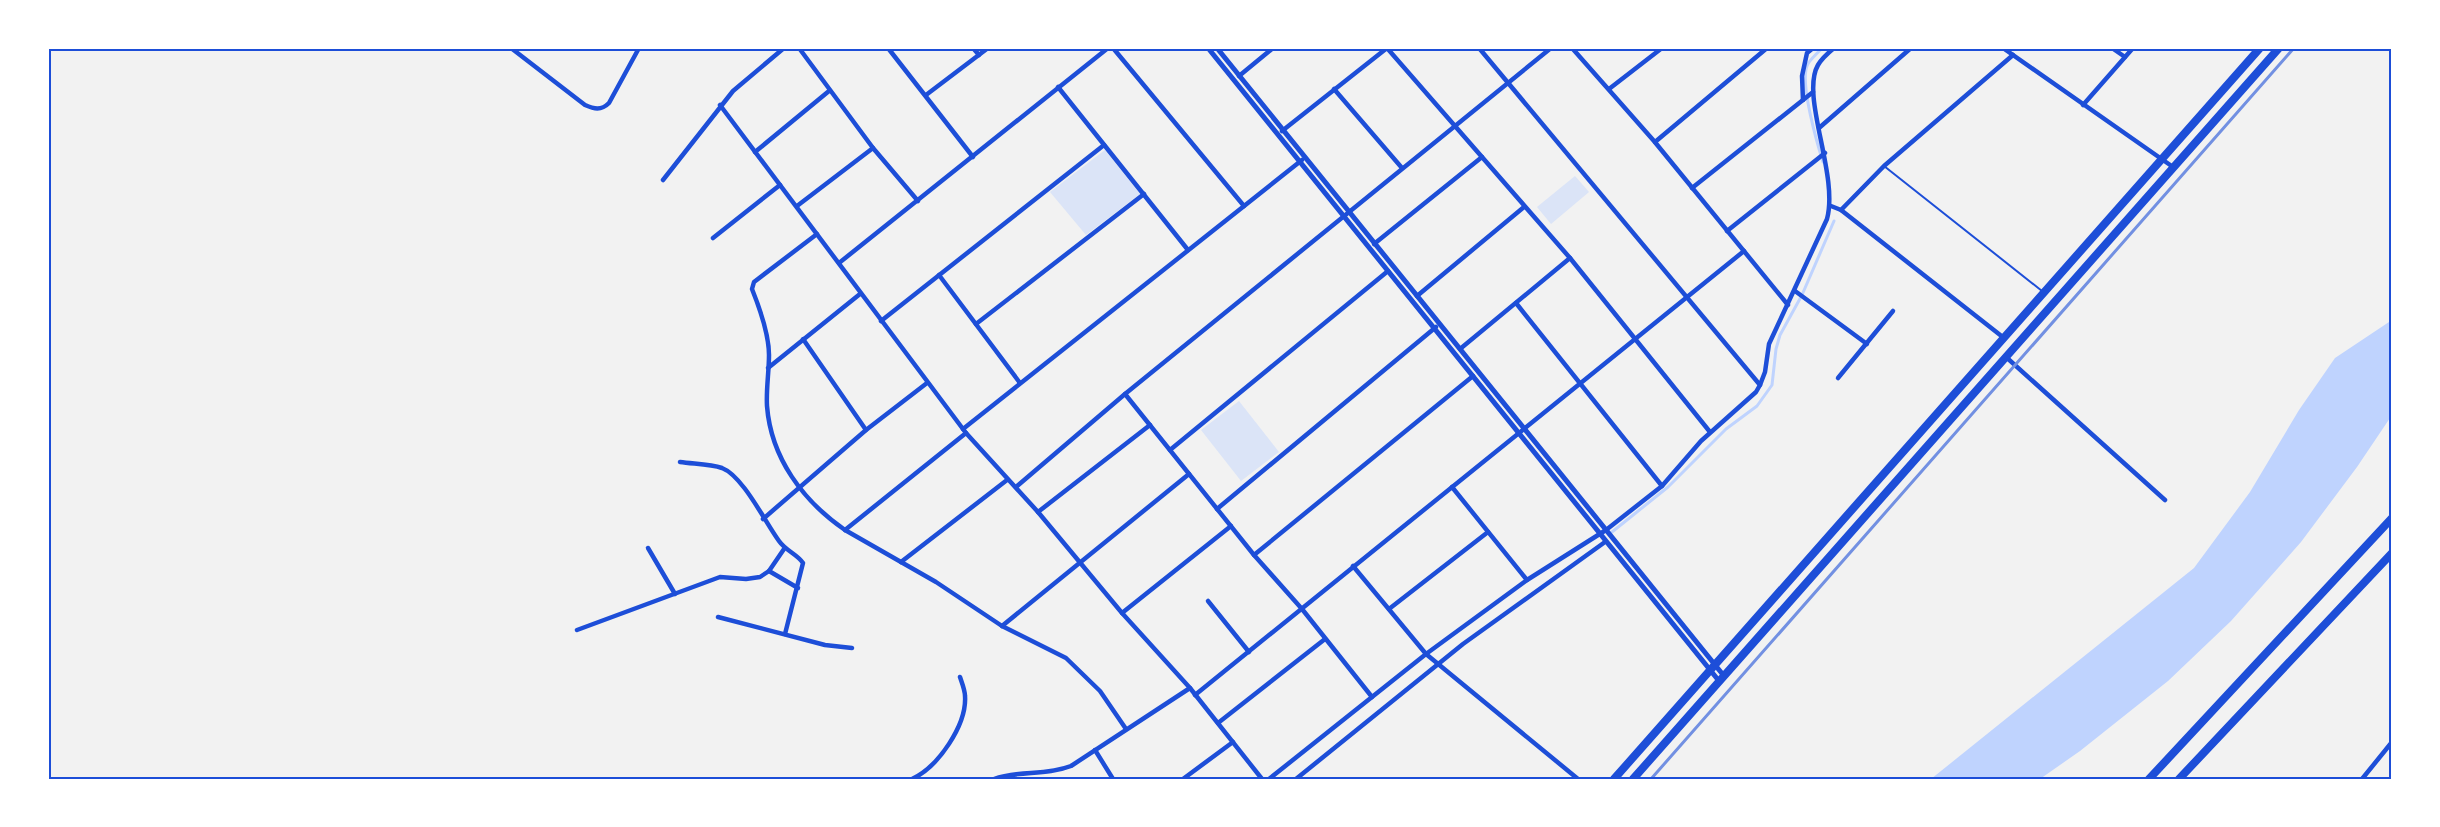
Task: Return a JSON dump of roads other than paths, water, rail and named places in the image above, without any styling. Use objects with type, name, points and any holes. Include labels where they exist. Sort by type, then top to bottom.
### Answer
[{"type":"highway","points":[[1614,779],[2260,48]]},
{"type":"highway","points":[[1633,779],[2279,48]]},
{"type":"highway","points":[[2149,779],[2392,518]]},
{"type":"highway","points":[[2179,779],[2392,553]]},
{"type":"street","points":[[511,48],[585,105],[595,109],[603,108],[609,103],[639,48]]},
{"type":"street","points":[[663,180],[720,105],[740,84],[784,48]]},
{"type":"street","points":[[799,48],[873,148],[918,201]]},
{"type":"street","points":[[888,48],[973,157]]},
{"type":"street","points":[[974,48],[979,55]]},
{"type":"street","points":[[926,95],[988,48]]},
{"type":"street","points":[[839,263],[1108,48]]},
{"type":"street","points":[[1113,48],[1244,206]]},
{"type":"street","points":[[1208,48],[1440,324],[1606,530],[1712,667]]},
{"type":"street","points":[[1216,48],[1302,160]]},
{"type":"street","points":[[1239,76],[1273,48]]},
{"type":"street","points":[[1282,131],[1387,48],[1570,258],[1636,337],[1710,432]]},
{"type":"street","points":[[1479,48],[1760,385]]},
{"type":"street","points":[[1016,488],[1125,394],[1551,48]]},
{"type":"street","points":[[1572,48],[1655,142],[1788,305]]},
{"type":"street","points":[[1609,89],[1662,48]]},
{"type":"street","points":[[1655,142],[1767,48]]},
{"type":"street","points":[[1803,100],[1802,76],[1805,50],[1813,48]]},
{"type":"street","points":[[1269,779],[1426,654],[1527,580],[1606,530],[1662,486],[1710,432],[1756,392],[1765,372],[1769,344],[1795,291],[1831,206],[1825,153],[1813,92],[1817,66],[1834,48]]},
{"type":"street","points":[[1819,128],[1911,48]]},
{"type":"street","points":[[2003,48],[2173,167]]},
{"type":"street","points":[[2112,48],[2124,57]]},
{"type":"street","points":[[2083,105],[2133,48]]},
{"type":"street","points":[[1841,210],[1884,166],[2013,55]]},
{"type":"street","points":[[1058,87],[1188,250]]},
{"type":"street","points":[[1334,89],[1402,168]]},
{"type":"street","points":[[754,152],[829,91]]},
{"type":"street","points":[[1692,188],[1813,92]]},
{"type":"street","points":[[720,105],[964,431],[1196,695],[1262,779]]},
{"type":"street","points":[[881,321],[1104,145]]},
{"type":"street","points":[[797,206],[873,148]]},
{"type":"street","points":[[1727,231],[1825,153]]},
{"type":"street","points":[[1374,244],[1482,157]]},
{"type":"street","points":[[844,530],[1020,383],[1302,160]]},
{"type":"street","points":[[713,238],[780,185]]},
{"type":"street","points":[[976,324],[1144,194]]},
{"type":"street","points":[[1831,206],[1841,210],[2004,338]]},
{"type":"street","points":[[1417,296],[1524,207]]},
{"type":"street","points":[[1347,214],[1388,271],[1605,542],[1721,678]]},
{"type":"street","points":[[817,234],[754,282],[752,289],[768,342],[767,400],[770,424],[781,457],[798,488],[844,530],[957,595],[1002,626],[1066,658],[1100,691],[1126,729]]},
{"type":"street","points":[[1196,695],[1744,251]]},
{"type":"street","points":[[1460,349],[1570,258]]},
{"type":"street","points":[[1170,450],[1388,271]]},
{"type":"street","points":[[939,275],[1020,383]]},
{"type":"street","points":[[1795,291],[1867,344]]},
{"type":"street","points":[[768,368],[860,294]]},
{"type":"street","points":[[1516,303],[1662,486]]},
{"type":"street","points":[[1838,378],[1893,311]]},
{"type":"street","points":[[1217,509],[1440,324]]},
{"type":"street","points":[[803,339],[866,430]]},
{"type":"street","points":[[2006,357],[2165,500]]},
{"type":"street","points":[[1254,555],[1473,376]]},
{"type":"street","points":[[763,519],[866,430],[927,383]]},
{"type":"street","points":[[1125,394],[1372,697]]},
{"type":"street","points":[[1038,513],[1150,425]]},
{"type":"street","points":[[681,462],[722,468],[734,475],[745,487],[763,519],[784,549],[800,558],[803,563],[785,634]]},
{"type":"street","points":[[1002,626],[1189,474]]},
{"type":"street","points":[[901,562],[1007,480]]},
{"type":"street","points":[[1452,487],[1527,580]]},
{"type":"street","points":[[1122,613],[1231,526]]},
{"type":"street","points":[[1389,609],[1488,532]]},
{"type":"street","points":[[1296,779],[1463,644],[1605,542]]},
{"type":"street","points":[[648,548],[675,594]]},
{"type":"street","points":[[577,630],[720,578],[760,577],[769,571],[784,549]]},
{"type":"street","points":[[1353,566],[1426,654],[1578,779]]},
{"type":"street","points":[[769,571],[798,588]]},
{"type":"street","points":[[1208,601],[1249,652]]},
{"type":"street","points":[[718,617],[825,645],[852,648]]},
{"type":"street","points":[[1218,723],[1324,639]]},
{"type":"street","points":[[912,779],[930,766],[954,736],[963,712],[965,696],[960,677]]},
{"type":"street","points":[[994,779],[1009,774],[1056,772],[1071,766],[1190,688]]},
{"type":"street","points":[[1183,779],[1233,742]]},
{"type":"street","points":[[2362,779],[2392,742]]},
{"type":"street","points":[[1095,750],[1112,778]]},
{"type":"lane","points":[[1884,166],[2044,292]]},
{"type":"water","points":[[2392,320],[2392,415],[2357,467],[2301,542],[2231,621],[2168,681],[2080,751],[2040,779],[1931,779],[2194,568],[2250,492],[2299,410],[2335,358]]},
{"type":"waterway","points":[[1822,48],[1808,64],[1805,75],[1810,114],[1823,162]]},
{"type":"waterway","points":[[1612,532],[1668,487],[1726,429],[1757,406],[1772,385],[1780,335],[1802,295],[1834,221]]},
{"type":"railway","points":[[1651,779],[2294,48]]}]
